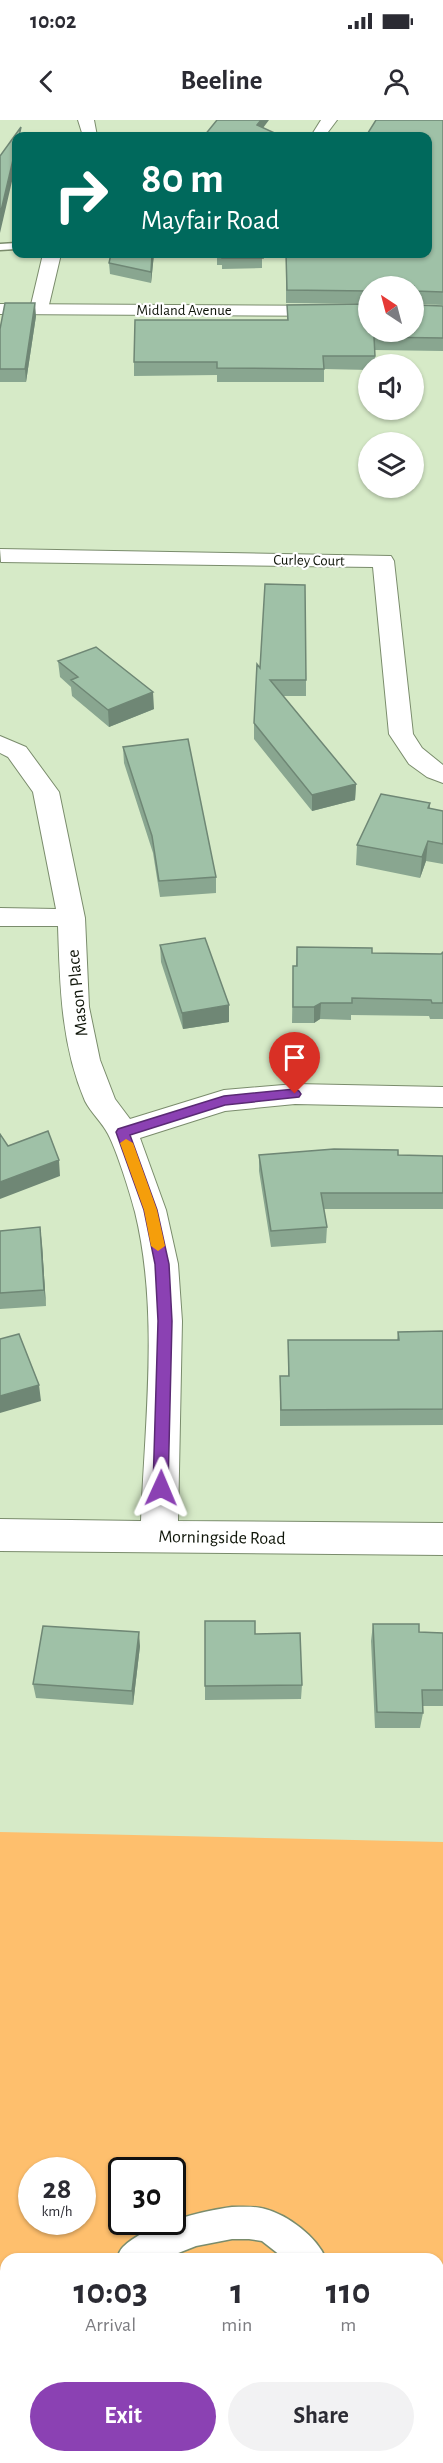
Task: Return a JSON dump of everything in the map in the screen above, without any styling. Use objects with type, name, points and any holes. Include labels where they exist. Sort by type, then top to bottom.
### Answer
[{"type":"street","points":[[39,309],[51,258]]},
{"type":"street","name":"Midland Avenue","points":[[0,309],[358,311]]},
{"type":"street","name":"Curley Court","points":[[2,555],[383,561],[401,734],[407,746],[421,762],[443,775]]},
{"type":"street","name":"Mason Place","points":[[0,743],[17,752],[46,792],[71,918],[75,1007],[85,1060],[101,1102],[123,1132],[150,1210],[162,1264],[165,1321],[159,1536]]},
{"type":"street","points":[[0,917],[71,918]]},
{"type":"street","points":[[123,1132],[224,1101],[295,1094],[443,1097]]},
{"type":"street","name":"Morningside Road","points":[[0,1535],[443,1539]]},
{"type":"lane","points":[[141,2253],[151,2246],[219,2224],[267,2225],[302,2253]]},
{"type":"shaded area","points":[[0,1832],[443,1842],[443,2253],[0,2253]]},
{"type":"building","points":[[217,120],[261,120],[257,125],[272,132],[207,132]]},
{"type":"building","points":[[376,120],[443,120],[443,292],[424,291],[424,276],[358,276],[358,291],[287,290],[286,258],[432,258],[432,132],[368,132]]},
{"type":"building","points":[[12,139],[12,164],[0,215],[0,156]]},
{"type":"building","points":[[110,258],[152,258],[151,272],[109,263]]},
{"type":"building","points":[[5,303],[35,303],[25,369],[0,369],[0,329]]},
{"type":"building","points":[[358,304],[358,342],[374,342],[375,354],[323,356],[324,369],[217,368],[217,362],[134,362],[135,320],[288,320],[287,305]]},
{"type":"building","points":[[424,305],[443,306],[443,338],[424,338]]},
{"type":"building","points":[[265,584],[305,585],[306,680],[270,680],[356,784],[312,795],[254,723]]},
{"type":"building","points":[[96,647],[153,692],[108,710],[71,680],[78,677],[58,661]]},
{"type":"building","points":[[188,739],[216,877],[159,881],[152,836],[123,747]]},
{"type":"building","points":[[381,794],[430,803],[428,808],[443,811],[443,844],[428,841],[422,857],[357,845]]},
{"type":"building","points":[[205,938],[229,1005],[182,1013],[160,945]]},
{"type":"building","points":[[297,947],[372,948],[372,953],[441,954],[443,952],[443,1003],[432,1003],[431,1000],[352,998],[352,1003],[321,1003],[314,1007],[293,1007],[293,966],[297,966]]},
{"type":"building","points":[[48,1131],[59,1160],[0,1182],[0,1134],[8,1146]]},
{"type":"building","points":[[334,1149],[398,1150],[398,1155],[443,1156],[443,1193],[321,1193],[327,1227],[271,1231],[259,1155]]},
{"type":"building","points":[[40,1227],[44,1290],[0,1293],[0,1231]]},
{"type":"building","points":[[443,1331],[443,1409],[281,1410],[280,1376],[289,1376],[288,1340],[399,1340],[398,1332]]},
{"type":"building","points":[[19,1334],[39,1385],[0,1396],[0,1339]]},
{"type":"building","points":[[205,1621],[255,1621],[255,1634],[300,1633],[302,1685],[205,1686]]},
{"type":"building","points":[[373,1624],[419,1624],[419,1632],[443,1633],[443,1690],[422,1690],[423,1713],[377,1712]]},
{"type":"building","points":[[43,1626],[139,1632],[132,1691],[33,1684]]},
{"type":"slow traffic","points":[[126,1143],[150,1210],[158,1246]]},
{"type":"route","points":[[161,1488],[165,1321],[162,1264],[150,1210],[123,1132],[224,1101],[295,1094]]}]
